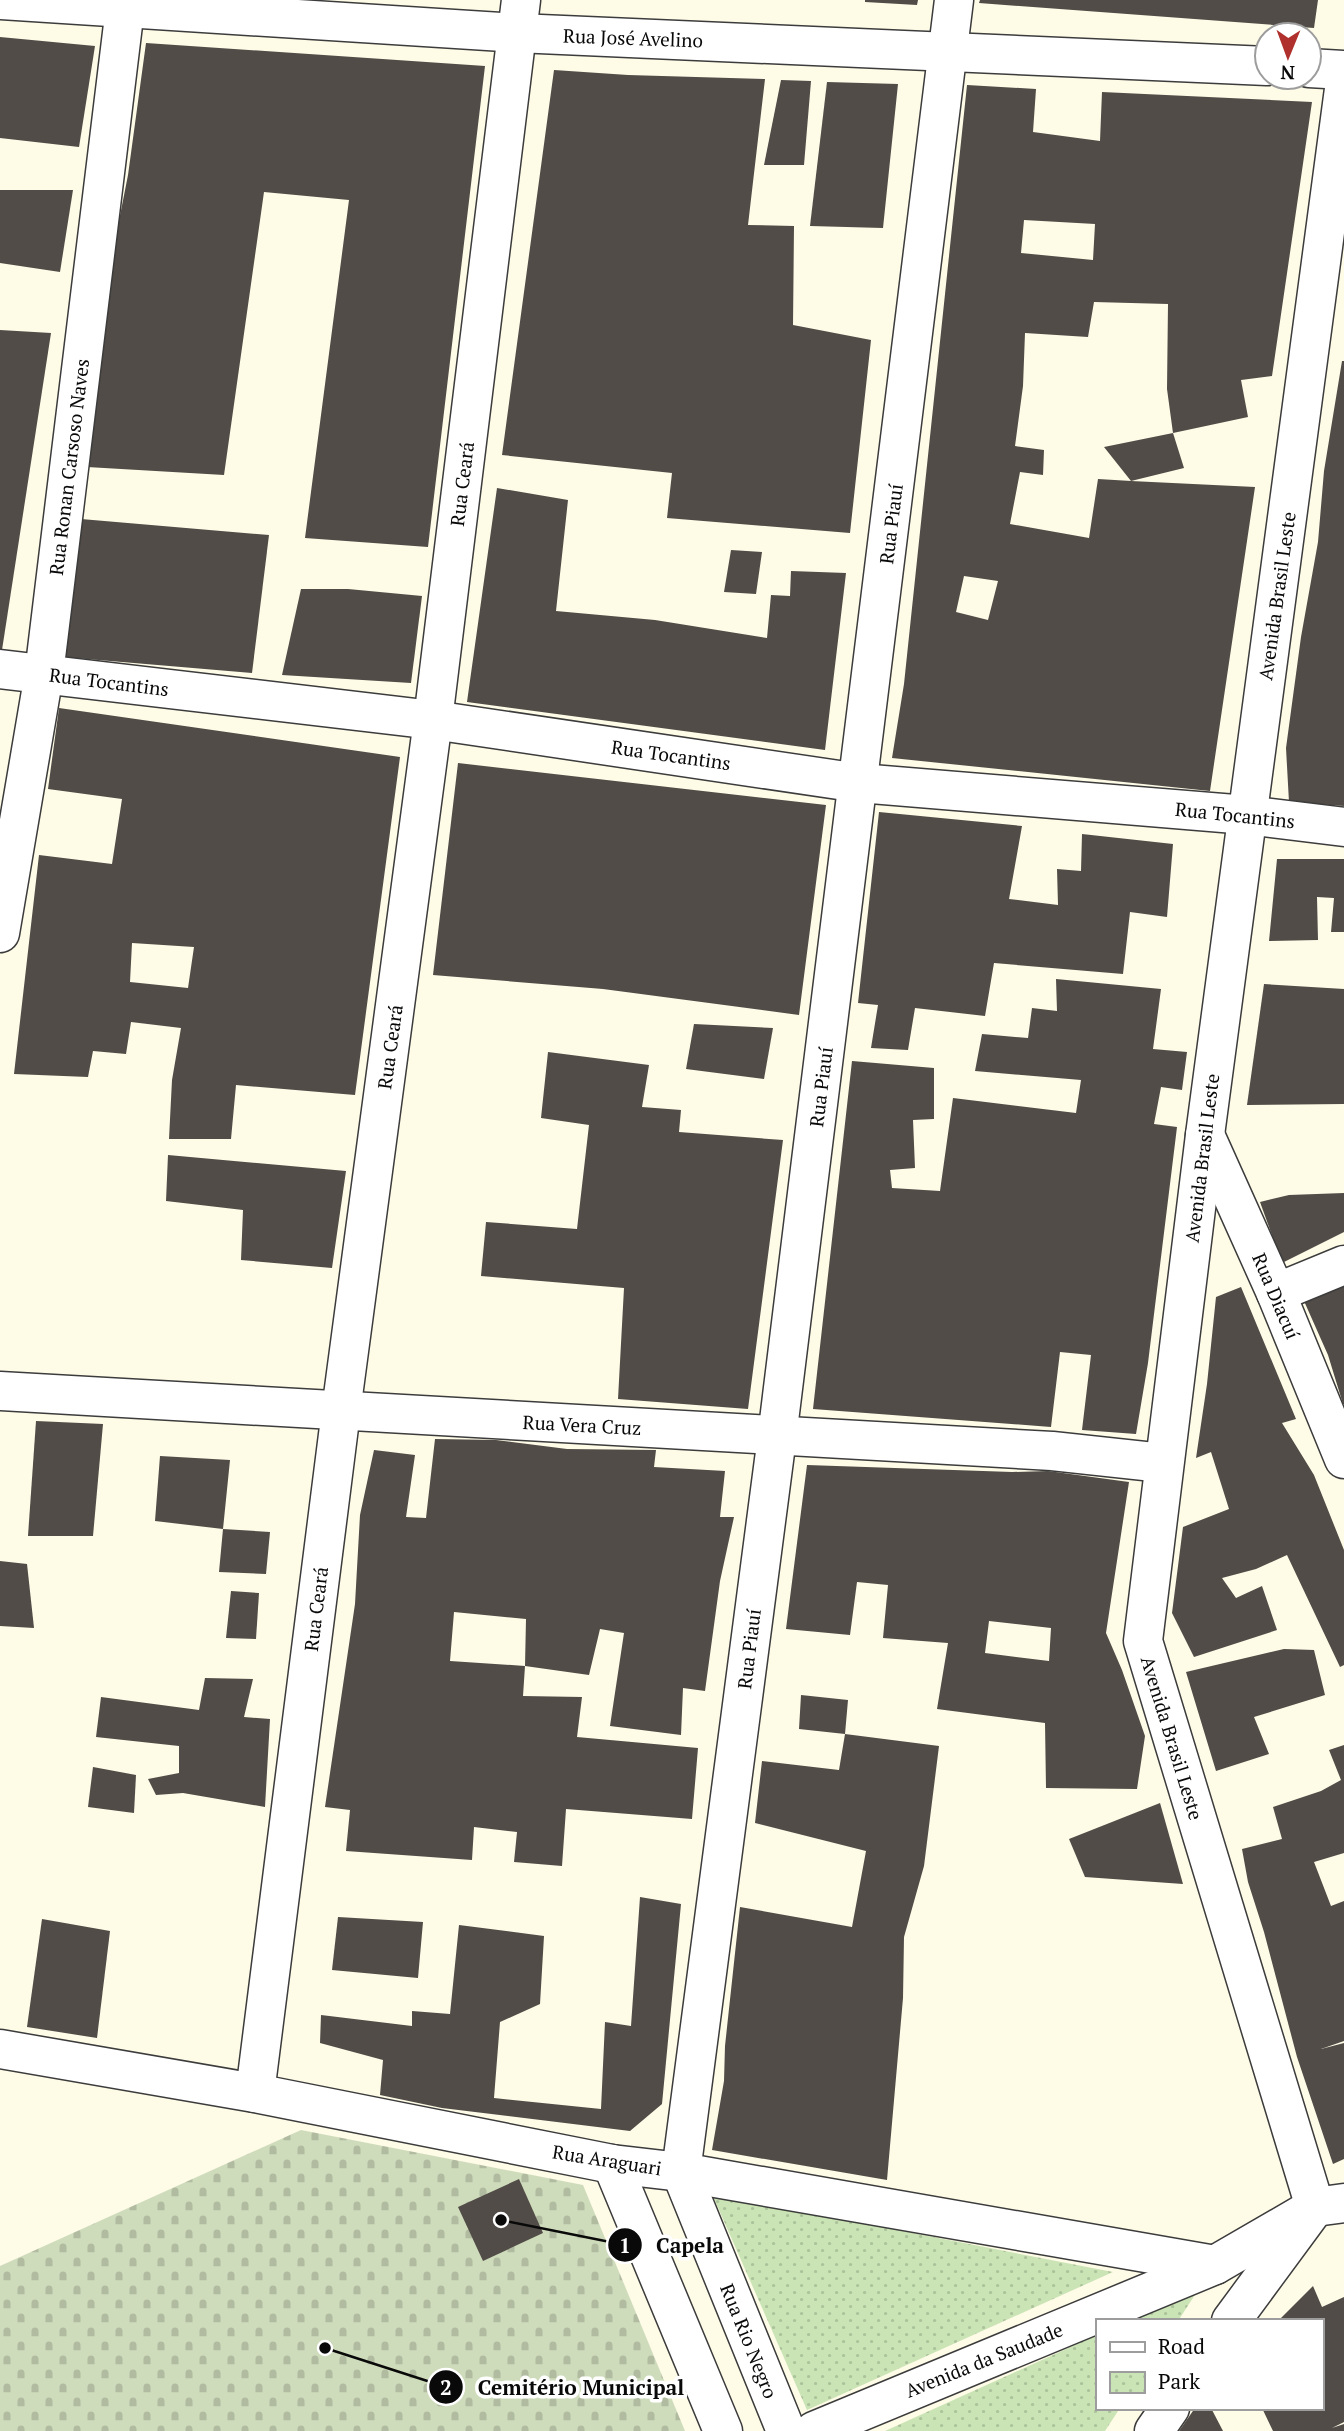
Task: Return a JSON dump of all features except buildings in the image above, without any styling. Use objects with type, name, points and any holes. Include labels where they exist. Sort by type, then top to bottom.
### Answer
[{"type":"street","name":"Rua José Avelino","points":[[0,0],[519,17],[949,52],[1253,65]]},
{"type":"street","name":"Rua Piauí","points":[[681,2172],[777,1437],[954,0]]},
{"type":"street","name":"Rua Ronan Carsoso Naves","points":[[0,933],[44,674],[125,3]]},
{"type":"street","name":"Rua Ceará","points":[[255,2093],[341,1411],[433,720],[519,17]]},
{"type":"street","points":[[1323,69],[1344,70]]},
{"type":"street","name":"Avenida Brasil Leste","points":[[1329,2205],[1143,1641],[1205,1135],[1344,89]]},
{"type":"street","name":"Rua Tocantins","points":[[0,669],[433,720],[859,783],[1247,815],[1344,827]]},
{"type":"street","name":"Rua Diacuí","points":[[1205,1135],[1276,1293],[1344,1459]]},
{"type":"street","points":[[1276,1293],[1344,1265]]},
{"type":"street","name":"Rua Vera Cruz","points":[[0,1391],[1052,1451],[1163,1463]]},
{"type":"street","name":"Rua Araguari","points":[[0,2049],[255,2093],[612,2164],[681,2172],[1215,2265]]},
{"type":"street","points":[[612,2164],[723,2431]]},
{"type":"street","name":"Rua Rio Negro","points":[[681,2172],[786,2431]]},
{"type":"street","points":[[1233,2319],[1329,2205]]},
{"type":"street","name":"Avenida da Saudade","points":[[814,2431],[1215,2265],[1329,2205]]},
{"type":"street","points":[[1154,2431],[1169,2410]]},
{"type":"green space","points":[[301,2130],[583,2185],[685,2431],[0,2431],[0,2266]]},
{"type":"green space","points":[[712,2194],[1113,2272],[807,2410]]},
{"type":"green space","points":[[1198,2290],[1179,2319],[1134,2319]]},
{"type":"green space","points":[[1096,2335],[1096,2410],[1119,2410],[1105,2431],[885,2431]]},
{"type":"place","name":"Capela","points":[[501,2220]]},
{"type":"place","name":"Cemitério Municipal","points":[[325,2348]]}]
